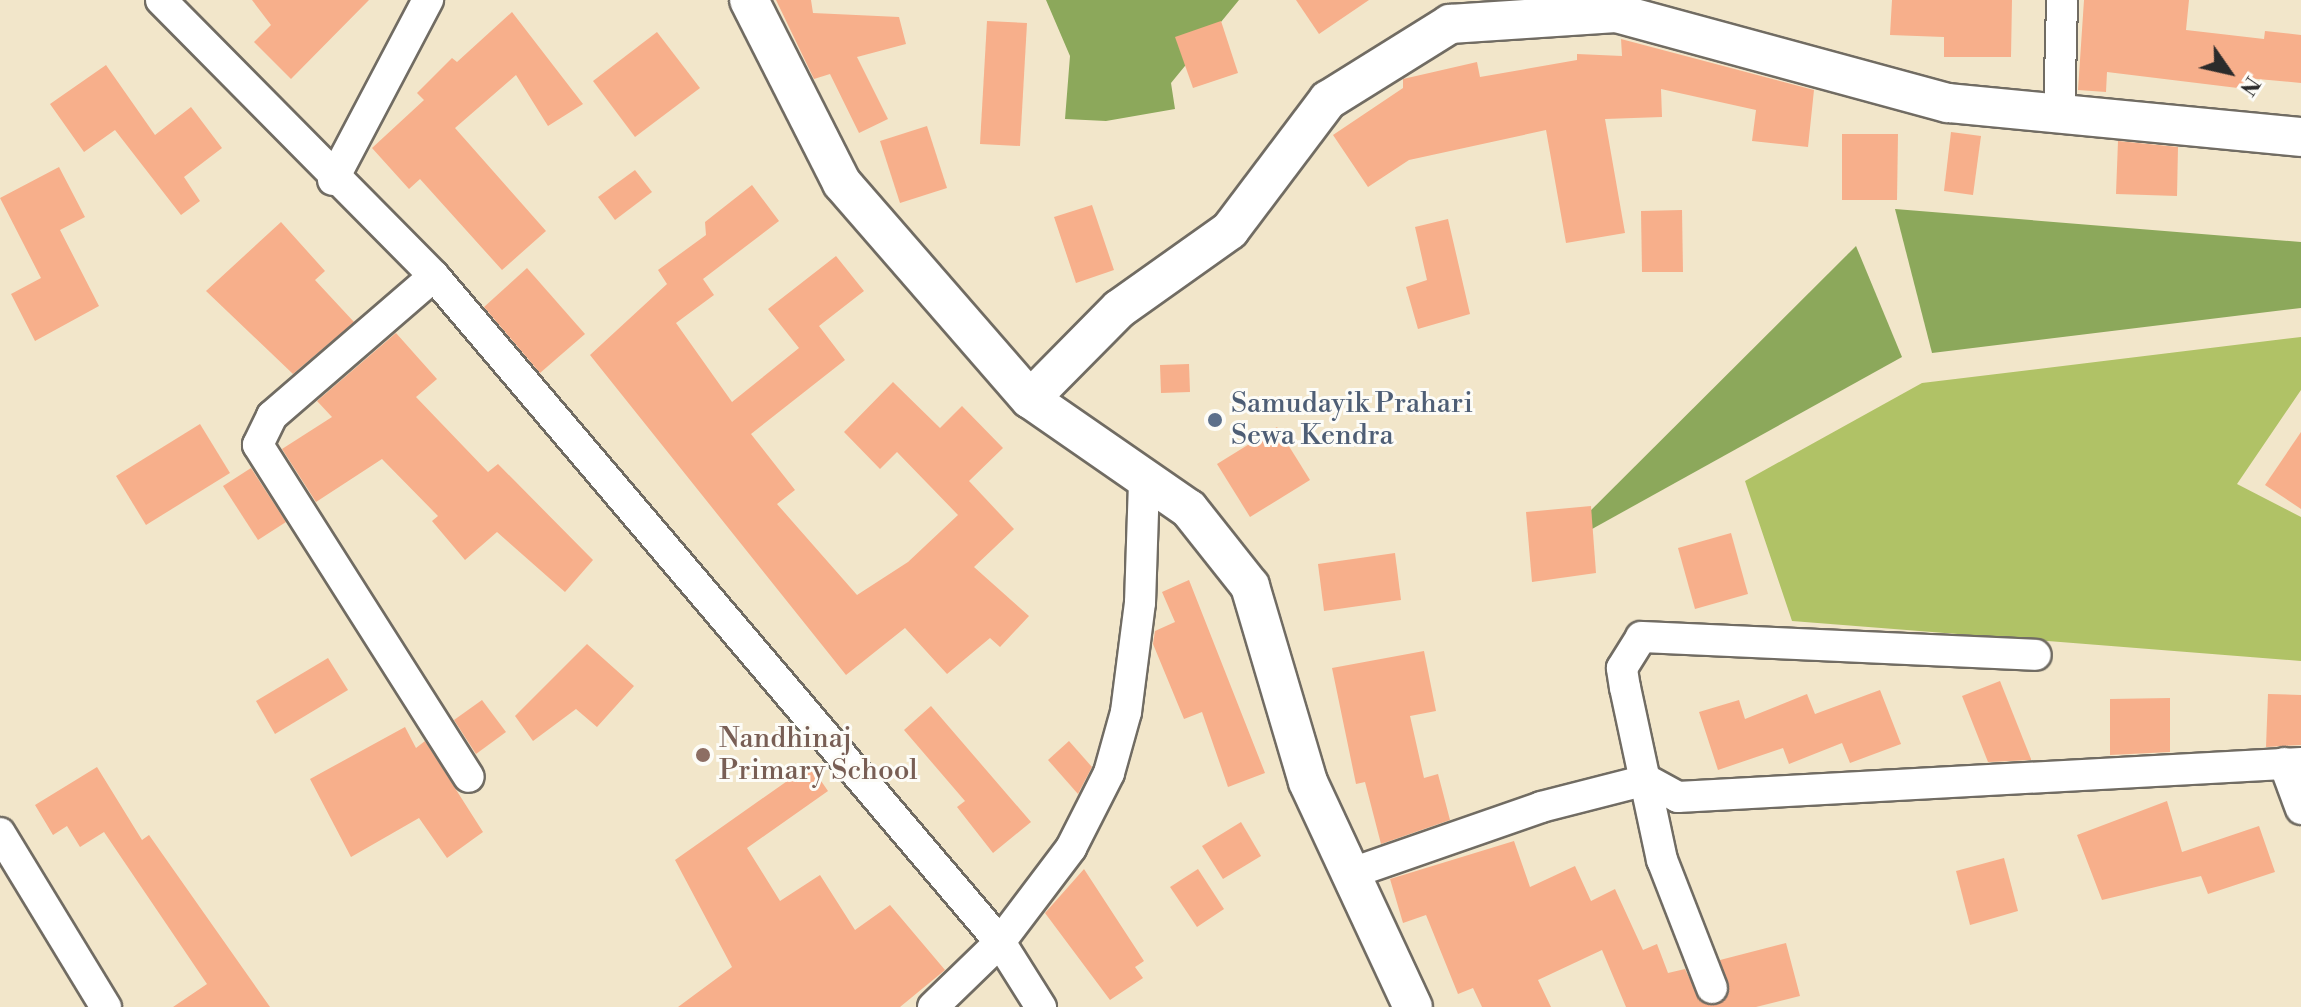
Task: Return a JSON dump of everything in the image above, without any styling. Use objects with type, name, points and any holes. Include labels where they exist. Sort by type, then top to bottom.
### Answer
[{"type":"street","points":[[161,0],[333,180],[434,276],[1000,942],[1041,1007]]},
{"type":"street","points":[[333,180],[428,0]]},
{"type":"street","points":[[749,0],[842,183],[1030,399],[1144,483],[1189,509],[1250,586],[1308,782],[1413,1007]]},
{"type":"street","points":[[2059,117],[2062,0]]},
{"type":"street","points":[[1030,399],[1119,309],[1230,230],[1328,100],[1450,24],[1616,13],[1948,103],[2059,117],[2301,137]]},
{"type":"street","points":[[434,276],[272,416],[258,445],[469,777]]},
{"type":"street","points":[[933,1007],[1000,942],[1071,848],[1109,773],[1140,603],[1144,483]]},
{"type":"street","points":[[1712,988],[1662,860],[1622,668],[1641,637],[2036,655]]},
{"type":"street","points":[[1352,873],[1541,807],[1647,780],[1678,797],[2293,763],[2301,809]]},
{"type":"street","points":[[0,833],[106,1007]]},
{"type":"green space","points":[[1046,0],[1239,0],[1171,83],[1175,109],[1106,121],[1065,119],[1070,56]]},
{"type":"green space","points":[[1895,209],[2301,242],[2301,308],[1932,353]]},
{"type":"green space","points":[[1856,246],[1902,357],[1547,554]]},
{"type":"green space","points":[[2301,337],[2301,390],[2237,484],[2301,517],[2301,661],[1792,621],[1745,481],[1922,383]]},
{"type":"building","points":[[252,0],[369,0],[291,79],[254,42],[271,25]]},
{"type":"building","points":[[776,0],[811,0],[813,13],[899,17],[906,44],[857,57],[888,119],[859,133],[830,74],[814,79]]},
{"type":"building","points":[[1296,0],[1369,0],[1319,34]]},
{"type":"building","points":[[1892,0],[2012,0],[2011,57],[1944,57],[1944,37],[1890,35]]},
{"type":"building","points":[[2084,0],[2189,0],[2186,30],[2264,39],[2265,31],[2301,35],[2301,83],[2247,78],[2246,89],[2107,72],[2106,92],[2078,90]]},
{"type":"building","points":[[512,12],[583,104],[548,126],[516,75],[455,128],[546,231],[502,270],[420,179],[409,189],[372,148],[424,100],[417,93],[452,58],[457,62]]},
{"type":"building","points":[[987,21],[1027,23],[1020,146],[980,144]]},
{"type":"building","points":[[1221,21],[1238,73],[1193,88],[1175,37]]},
{"type":"building","points":[[657,32],[700,88],[635,137],[593,81]]},
{"type":"building","points":[[1621,39],[1814,90],[1808,147],[1752,141],[1756,110],[1661,89],[1662,117],[1605,119],[1625,233],[1566,243],[1546,130],[1409,160],[1368,187],[1333,135],[1403,88],[1403,79],[1477,62],[1480,77],[1577,60],[1577,54],[1622,56]]},
{"type":"building","points":[[106,65],[155,135],[191,107],[222,148],[184,177],[200,201],[181,215],[115,130],[84,152],[50,104]]},
{"type":"building","points":[[927,126],[947,188],[900,203],[880,141]]},
{"type":"building","points":[[1951,132],[1981,136],[1973,195],[1944,191]]},
{"type":"building","points":[[1842,134],[1898,134],[1897,200],[1842,200]]},
{"type":"building","points":[[2118,141],[2178,147],[2177,196],[2116,194]]},
{"type":"building","points":[[59,167],[85,217],[60,230],[99,306],[35,341],[11,294],[41,278],[0,198]]},
{"type":"building","points":[[635,170],[652,192],[615,220],[598,197]]},
{"type":"building","points":[[752,185],[779,221],[703,279],[714,295],[676,323],[732,402],[799,348],[768,309],[836,256],[864,291],[819,326],[845,360],[751,434],[795,490],[777,504],[857,595],[908,562],[958,515],[897,452],[880,469],[844,432],[893,382],[940,428],[962,406],[1003,448],[969,481],[1014,529],[974,567],[1029,616],[1000,647],[990,638],[947,674],[905,628],[846,675],[590,355],[667,284],[658,270],[706,235],[705,222]]},
{"type":"building","points":[[1092,205],[1114,270],[1076,283],[1054,217]]},
{"type":"building","points":[[1682,210],[1683,272],[1642,272],[1641,211]]},
{"type":"building","points":[[1448,219],[1470,314],[1418,329],[1406,287],[1427,280],[1415,227]]},
{"type":"building","points":[[281,222],[325,271],[315,280],[354,322],[293,374],[206,291]]},
{"type":"building","points":[[527,268],[585,334],[540,373],[484,307]]},
{"type":"building","points":[[396,333],[437,379],[416,397],[488,472],[498,464],[593,560],[565,592],[497,532],[465,560],[432,521],[438,516],[382,459],[316,502],[282,449],[332,417],[317,401]]},
{"type":"building","points":[[1189,364],[1190,392],[1161,393],[1160,365]]},
{"type":"building","points":[[200,424],[230,473],[146,525],[116,476]]},
{"type":"building","points":[[1277,427],[1310,480],[1250,517],[1217,464]]},
{"type":"building","points":[[2301,432],[2301,509],[2265,485]]},
{"type":"building","points":[[251,468],[286,522],[258,540],[223,486]]},
{"type":"building","points":[[1591,506],[1596,573],[1532,582],[1526,512]]},
{"type":"building","points":[[1731,533],[1748,594],[1695,609],[1678,548]]},
{"type":"building","points":[[1395,553],[1401,600],[1324,611],[1318,564]]},
{"type":"building","points":[[1189,580],[1265,773],[1228,787],[1202,712],[1184,719],[1153,644],[1155,631],[1175,622],[1162,592]]},
{"type":"building","points":[[587,644],[634,686],[597,727],[576,709],[533,741],[515,716]]},
{"type":"building","points":[[1424,651],[1436,711],[1410,716],[1424,778],[1438,774],[1450,820],[1381,844],[1365,782],[1356,784],[1332,668]]},
{"type":"building","points":[[328,658],[348,690],[275,734],[256,701]]},
{"type":"building","points":[[2000,681],[2031,760],[1988,762],[1962,696]]},
{"type":"building","points":[[1880,690],[1901,744],[1850,763],[1842,743],[1789,764],[1783,748],[1718,770],[1699,712],[1739,700],[1745,719],[1807,694],[1815,714]]},
{"type":"building","points":[[2268,694],[2301,695],[2301,745],[2266,747]]},
{"type":"building","points":[[2170,698],[2170,752],[2110,755],[2110,699]]},
{"type":"building","points":[[482,700],[506,732],[476,754],[454,720]]},
{"type":"building","points":[[931,706],[1031,822],[993,853],[957,807],[965,801],[904,730]]},
{"type":"building","points":[[405,727],[416,748],[425,741],[483,832],[447,858],[419,818],[351,857],[310,779]]},
{"type":"building","points":[[1069,741],[1092,767],[1078,794],[1048,760]]},
{"type":"building","points":[[810,765],[828,791],[747,848],[780,901],[820,875],[855,930],[890,905],[945,970],[900,1007],[678,1007],[732,967],[675,860]]},
{"type":"building","points":[[97,767],[142,840],[149,835],[270,1007],[173,1007],[207,984],[104,832],[80,847],[67,826],[53,835],[35,805]]},
{"type":"building","points":[[2167,801],[2182,852],[2259,826],[2275,872],[2208,894],[2201,876],[2102,900],[2077,835]]},
{"type":"building","points":[[1241,822],[1261,856],[1223,879],[1202,846]]},
{"type":"building","points":[[1514,841],[1530,887],[1575,866],[1591,901],[1615,889],[1643,950],[1657,944],[1668,973],[1685,969],[1701,1002],[1726,999],[1720,960],[1786,943],[1800,996],[1756,1007],[1626,1007],[1602,950],[1538,980],[1551,1007],[1482,1007],[1473,988],[1458,994],[1426,915],[1403,923],[1390,879]]},
{"type":"building","points":[[2004,858],[2018,911],[1970,925],[1956,871]]},
{"type":"building","points":[[1084,869],[1144,961],[1135,967],[1143,978],[1110,1000],[1045,913]]},
{"type":"building","points":[[1198,869],[1224,909],[1197,927],[1170,887]]},
{"type":"place","name":"Samudayik Prahari Sewa Kendra","points":[[1215,420]]},
{"type":"place","name":"Nandhinaj Primary School","points":[[703,755]]}]
